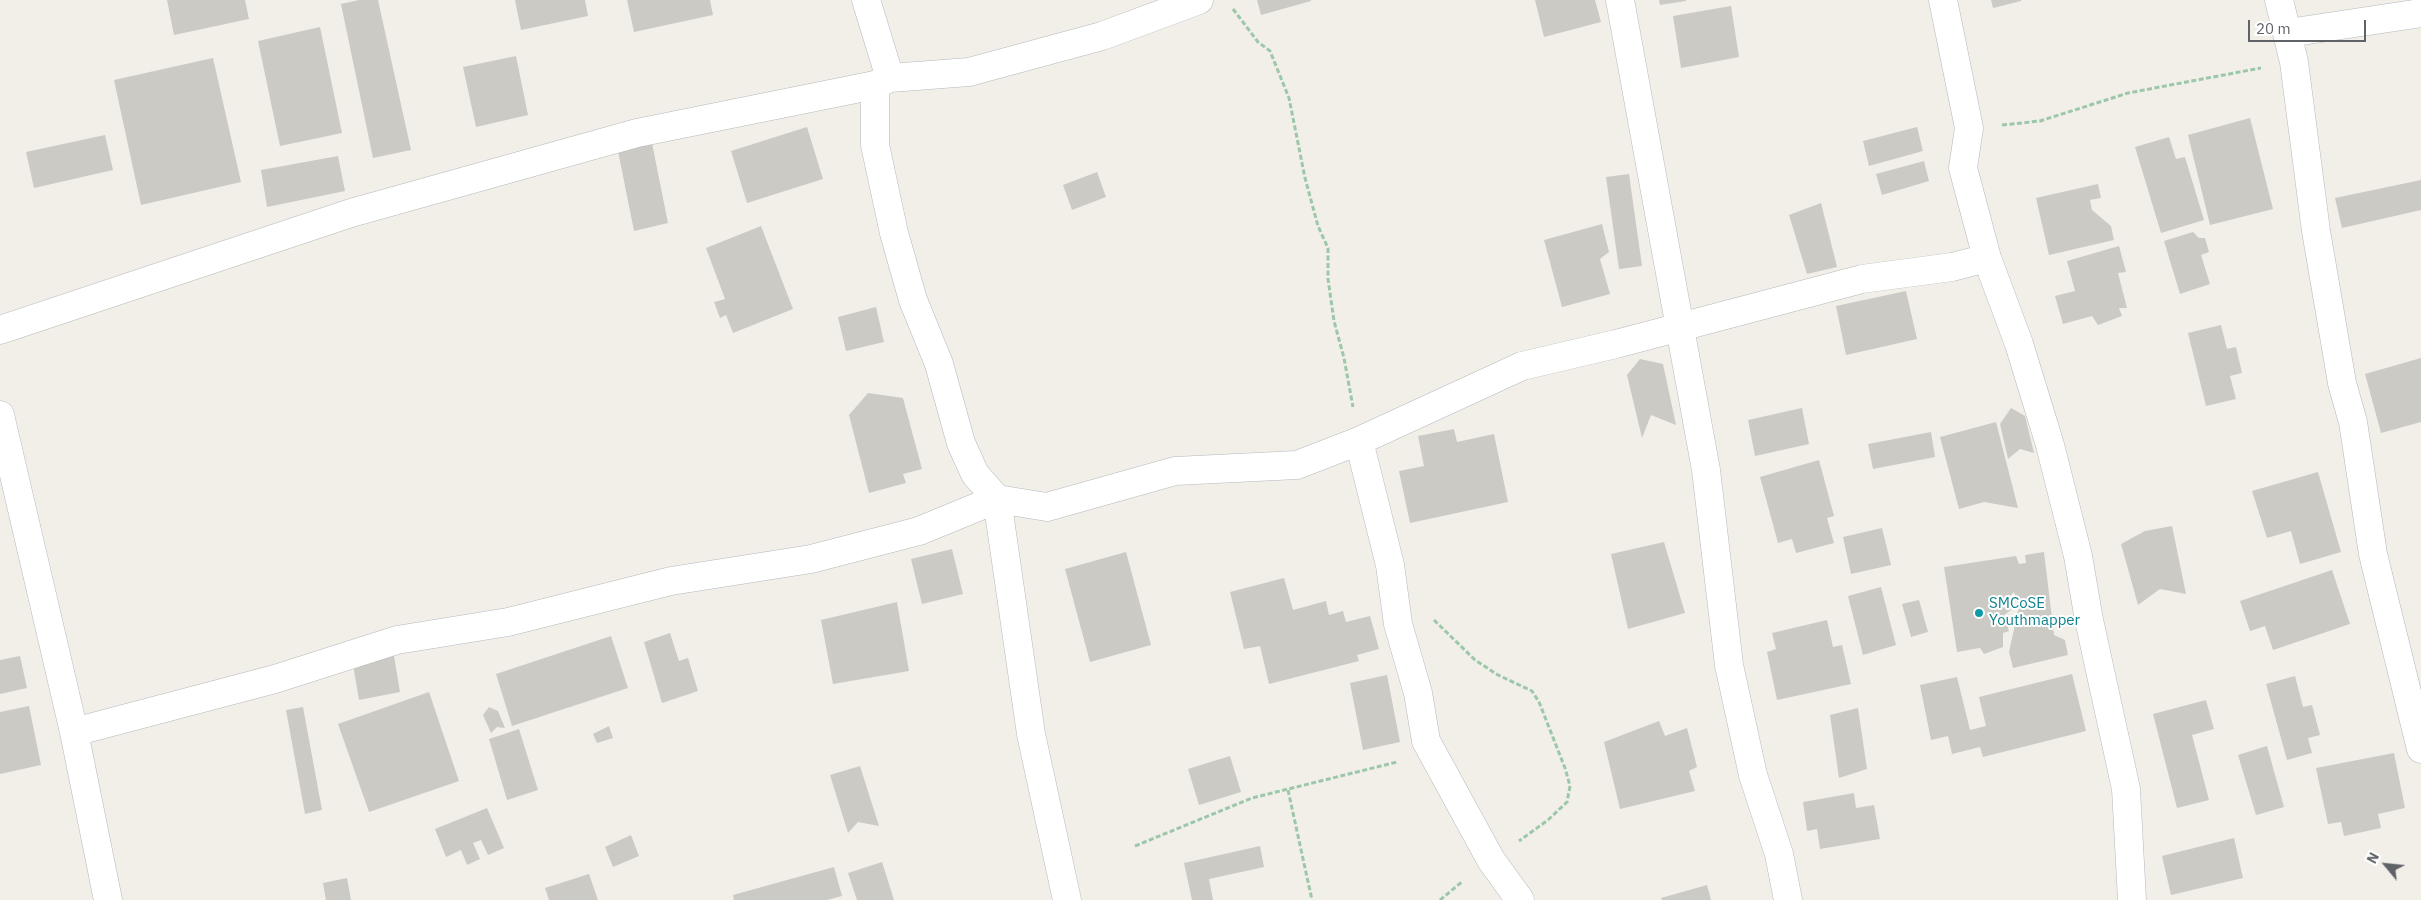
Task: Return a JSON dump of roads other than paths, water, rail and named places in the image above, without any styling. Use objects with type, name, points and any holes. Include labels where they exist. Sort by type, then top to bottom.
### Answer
[{"type":"street","points":[[866,0],[883,81],[876,145],[894,233],[913,300],[939,364],[962,443],[975,474],[996,498],[1031,734],[1067,900]]},
{"type":"street","points":[[0,330],[351,213],[637,133],[883,81],[969,72],[1102,36],[1199,0]]},
{"type":"street","points":[[1620,0],[1678,328],[1706,470],[1729,665],[1753,775],[1778,854],[1788,900]]},
{"type":"street","points":[[1943,0],[1969,128],[1963,168],[1987,258],[2019,344],[2050,445],[2078,556],[2089,620],[2126,789],[2132,900]]},
{"type":"street","points":[[2279,0],[2294,62],[2319,249],[2342,383],[2353,422],[2373,554],[2421,749]]},
{"type":"street","points":[[2288,33],[2421,13]]},
{"type":"street","points":[[74,732],[275,679],[397,640],[508,622],[671,581],[820,556],[918,531],[996,498],[1047,507],[1175,471],[1297,465],[1359,442],[1522,366],[1678,328],[1862,279],[1952,267],[1987,258]]},
{"type":"street","points":[[0,415],[74,732],[108,900]]},
{"type":"street","points":[[1359,442],[1390,565],[1398,624],[1418,693],[1426,741],[1491,860],[1520,900]]},
{"type":"place","name":"SMCoSE Youthmapper","points":[[1979,613]]}]
